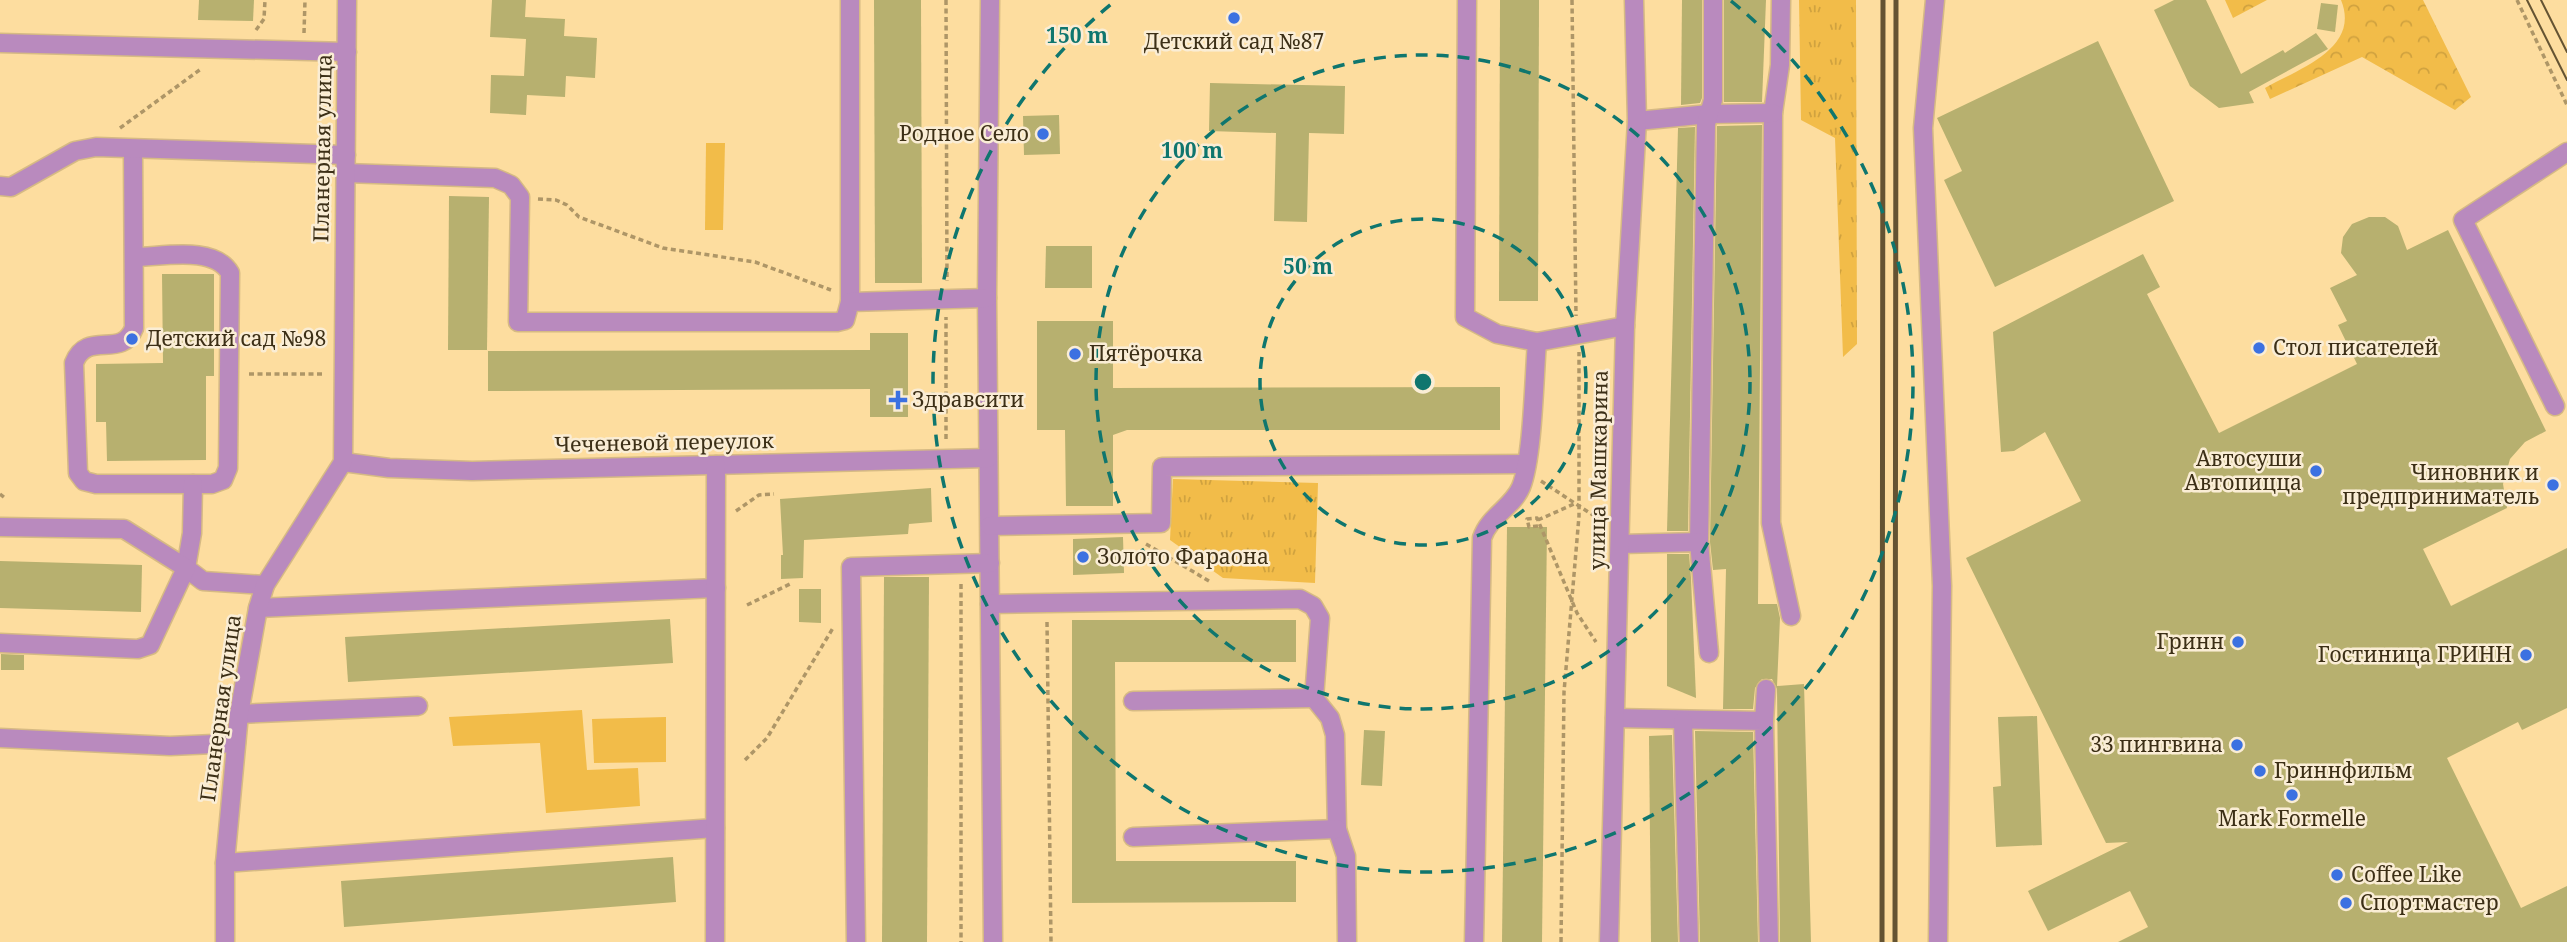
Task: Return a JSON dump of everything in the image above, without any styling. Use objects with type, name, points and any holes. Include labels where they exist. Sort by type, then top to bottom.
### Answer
[{"type":"street","name":"Планерная улица","points":[[225,942],[225,863],[236,743],[258,608],[265,584],[343,462],[347,0]]},
{"type":"street","points":[[0,186],[11,187],[75,152],[96,147],[345,164],[495,178],[511,185],[520,197],[518,322],[845,320],[850,302],[850,0]]},
{"type":"street","points":[[990,0],[987,298],[993,942]]},
{"type":"street","points":[[1467,0],[1465,317],[1497,334],[1537,342],[1625,326]]},
{"type":"street","name":"улица Машкарина","points":[[1609,942],[1625,326],[1637,121],[1634,0]]},
{"type":"street","points":[[1709,653],[1699,541],[1706,124],[1713,100],[1713,0]]},
{"type":"street","points":[[1781,0],[1780,65],[1773,113],[1771,523],[1791,616]]},
{"type":"street","points":[[1935,0],[1923,128],[1942,586],[1938,942]]},
{"type":"street","points":[[0,43],[346,52]]},
{"type":"street","points":[[1637,121],[1709,114],[1773,113]]},
{"type":"street","points":[[133,149],[134,328],[131,338],[121,344],[87,346],[78,351],[74,363],[78,473],[84,481],[96,484],[193,484],[223,480],[228,468],[230,273],[223,262],[210,256],[134,257]]},
{"type":"street","points":[[2555,406],[2463,220],[2567,152]]},
{"type":"street","points":[[850,302],[987,298]]},
{"type":"street","points":[[1474,942],[1482,538],[1487,523],[1502,512],[1520,489],[1526,464],[1537,342]]},
{"type":"street","name":"Чеченевой переулок","points":[[343,462],[388,468],[472,471],[988,458]]},
{"type":"street","points":[[990,526],[1161,523],[1162,467],[1526,464]]},
{"type":"street","points":[[715,942],[716,465]]},
{"type":"street","points":[[0,643],[138,649],[150,645],[186,568],[192,533],[193,484]]},
{"type":"street","points":[[0,527],[124,529],[203,580],[265,584]]},
{"type":"street","points":[[1621,536],[1699,541]]},
{"type":"street","points":[[856,942],[851,567],[990,563]]},
{"type":"street","points":[[258,608],[716,588]]},
{"type":"street","points":[[990,604],[1300,599],[1313,606],[1320,618],[1314,698],[1330,718],[1335,735],[1337,829],[1346,856],[1348,942]]},
{"type":"street","points":[[1766,689],[1763,721],[1769,942]]},
{"type":"street","points":[[1133,701],[1314,698]]},
{"type":"street","points":[[239,714],[418,706]]},
{"type":"street","points":[[1615,718],[1763,721]]},
{"type":"street","points":[[1683,721],[1689,942]]},
{"type":"street","points":[[0,738],[170,746],[236,743]]},
{"type":"street","points":[[225,863],[715,828]]},
{"type":"street","points":[[1133,837],[1337,829]]},
{"type":"path","points":[[96,147],[259,27],[264,19],[264,0]]},
{"type":"path","points":[[303,51],[305,0]]},
{"type":"path","points":[[946,0],[946,459]]},
{"type":"path","points":[[1561,942],[1564,692],[1577,505],[1579,333],[1572,0]]},
{"type":"path","points":[[2517,0],[2567,104]]},
{"type":"path","points":[[520,197],[556,200],[567,205],[579,217],[663,248],[755,261],[840,293],[850,302]]},
{"type":"path","points":[[229,373],[343,374]]},
{"type":"path","points":[[1526,464],[1541,481],[1621,536]]},
{"type":"path","points":[[715,529],[759,495],[774,494]]},
{"type":"path","points":[[0,495],[6,499]]},
{"type":"path","points":[[1577,505],[1538,523],[1593,639],[1618,663]]},
{"type":"path","points":[[1108,525],[1241,599]]},
{"type":"path","points":[[961,564],[961,942]]},
{"type":"path","points":[[747,605],[790,584]]},
{"type":"path","points":[[745,760],[767,738],[813,658],[852,602]]},
{"type":"path","points":[[1047,602],[1051,942]]},
{"type":"green space","points":[[1799,0],[1856,0],[1857,344],[1843,357],[1835,138],[1801,120]]},
{"type":"green space","points":[[2225,0],[2267,0],[2233,18]]},
{"type":"green space","points":[[2341,0],[2423,0],[2471,97],[2455,110],[2362,57],[2270,99],[2265,88],[2309,65],[2334,44],[2342,32],[2345,17]]},
{"type":"green space","points":[[706,143],[725,143],[723,230],[705,230]]},
{"type":"green space","points":[[1173,479],[1318,483],[1315,583],[1223,578],[1170,540]]},
{"type":"green space","points":[[582,710],[587,770],[638,768],[640,806],[546,813],[540,743],[453,746],[449,717]]},
{"type":"green space","points":[[666,717],[666,762],[594,763],[592,719]]},
{"type":"building","points":[[199,0],[254,0],[253,21],[198,20]]},
{"type":"building","points":[[492,0],[526,0],[525,17],[565,19],[564,36],[597,38],[595,78],[566,76],[565,97],[527,95],[526,115],[490,113],[491,75],[524,76],[526,39],[490,37]]},
{"type":"building","points":[[874,0],[921,0],[922,283],[875,283]]},
{"type":"building","points":[[1500,0],[1539,0],[1538,301],[1499,301]]},
{"type":"building","points":[[1682,0],[1702,0],[1702,98],[1700,103],[1681,105]]},
{"type":"building","points":[[1724,0],[1766,0],[1762,102],[1724,102]]},
{"type":"building","points":[[2174,0],[2206,0],[2241,74],[2283,50],[2285,53],[2316,33],[2328,49],[2249,92],[2254,103],[2219,108],[2190,86],[2154,10]]},
{"type":"building","points":[[2321,3],[2338,5],[2335,32],[2317,29]]},
{"type":"building","points":[[2098,41],[2174,201],[1995,287],[1944,180],[1962,171],[1937,118]]},
{"type":"building","points":[[1210,83],[1345,86],[1344,134],[1309,133],[1307,222],[1274,221],[1276,133],[1209,131]]},
{"type":"building","points":[[1059,115],[1060,154],[1024,155],[1023,116]]},
{"type":"building","points":[[1762,125],[1758,604],[1777,604],[1780,618],[1777,686],[1804,684],[1811,942],[1780,942],[1777,689],[1772,679],[1762,679],[1755,688],[1753,709],[1723,709],[1726,569],[1713,570],[1710,542],[1717,126]]},
{"type":"building","points":[[1695,127],[1688,531],[1667,531],[1678,128]]},
{"type":"building","points":[[449,196],[489,197],[487,350],[448,350]]},
{"type":"building","name":"Гринн","points":[[2369,217],[2385,217],[2398,226],[2407,250],[2448,230],[2546,431],[2525,442],[2510,459],[2503,484],[2507,508],[2423,549],[2451,606],[2567,548],[2567,708],[2522,730],[2518,722],[2447,758],[2521,908],[2567,886],[2567,942],[2118,942],[2148,927],[2130,891],[2048,931],[2028,891],[2128,842],[2106,843],[1966,558],[2081,501],[2045,432],[2014,451],[2001,452],[1993,332],[2143,254],[2160,287],[2147,294],[2219,433],[2357,364],[2338,325],[2347,321],[2330,288],[2357,275],[2341,253],[2343,237],[2352,224]]},
{"type":"building","points":[[1046,246],[1092,246],[1092,288],[1045,288]]},
{"type":"building","points":[[162,274],[214,274],[214,376],[206,376],[206,460],[107,461],[106,422],[96,422],[96,364],[163,363]]},
{"type":"building","points":[[1037,321],[1113,321],[1113,388],[1500,387],[1500,430],[1127,430],[1113,435],[1113,506],[1066,506],[1065,430],[1037,430]]},
{"type":"building","points":[[870,333],[908,333],[908,417],[870,417],[870,389],[488,391],[488,351],[870,350]]},
{"type":"building","points":[[931,488],[932,522],[909,524],[908,534],[804,540],[803,578],[781,579],[783,555],[780,499]]},
{"type":"building","points":[[1507,527],[1547,527],[1542,942],[1502,942]]},
{"type":"building","points":[[1123,537],[1124,573],[1073,575],[1073,539]]},
{"type":"building","points":[[1667,554],[1689,554],[1696,698],[1667,686]]},
{"type":"building","points":[[0,561],[142,565],[141,612],[0,608]]},
{"type":"building","points":[[884,577],[929,577],[927,942],[882,942]]},
{"type":"building","points":[[799,589],[821,589],[821,623],[799,622]]},
{"type":"building","points":[[670,619],[673,663],[348,682],[345,637]]},
{"type":"building","points":[[1072,620],[1296,620],[1296,662],[1115,662],[1116,861],[1296,861],[1296,902],[1072,903]]},
{"type":"building","points":[[1,654],[24,655],[24,670],[1,670]]},
{"type":"building","points":[[2037,716],[2042,845],[1996,847],[1993,787],[2001,786],[1998,717]]},
{"type":"building","points":[[1364,730],[1385,731],[1382,786],[1361,785]]},
{"type":"building","points":[[1695,731],[1753,732],[1758,942],[1700,942]]},
{"type":"building","points":[[1672,735],[1678,942],[1651,942],[1649,736]]},
{"type":"building","points":[[673,857],[676,902],[344,927],[341,881]]},
{"type":"tram line","points":[[2527,0],[2567,80]]},
{"type":"tram line","points":[[2541,0],[2567,52]]},
{"type":"railway","points":[[1882,942],[1883,0]]},
{"type":"railway","points":[[1895,942],[1896,0]]},
{"type":"place","name":"Детский сад №87","points":[[1234,18]]},
{"type":"place","name":"Родное Село","points":[[1043,134]]},
{"type":"place","name":"Детский сад №98","points":[[132,339]]},
{"type":"place","name":"Стол писателей","points":[[2259,348]]},
{"type":"place","name":"Пятёрочка","points":[[1075,354]]},
{"type":"place","name":"Здравсити","points":[[898,400]]},
{"type":"place","name":"Автосуши Автопицца","points":[[2316,471]]},
{"type":"place","name":"Чиновник и предприниматель","points":[[2553,485]]},
{"type":"place","name":"Золото Фараона","points":[[1083,557]]},
{"type":"place","name":"Гринн","points":[[2238,642]]},
{"type":"place","name":"Гостиница ГРИНН","points":[[2526,655]]},
{"type":"place","name":"33 пингвина","points":[[2237,745]]},
{"type":"place","name":"Гриннфильм","points":[[2260,771]]},
{"type":"place","name":"Mark Formelle","points":[[2292,795]]},
{"type":"place","name":"Coffee Like","points":[[2337,875]]},
{"type":"place","name":"Спортмастер","points":[[2346,903]]}]
